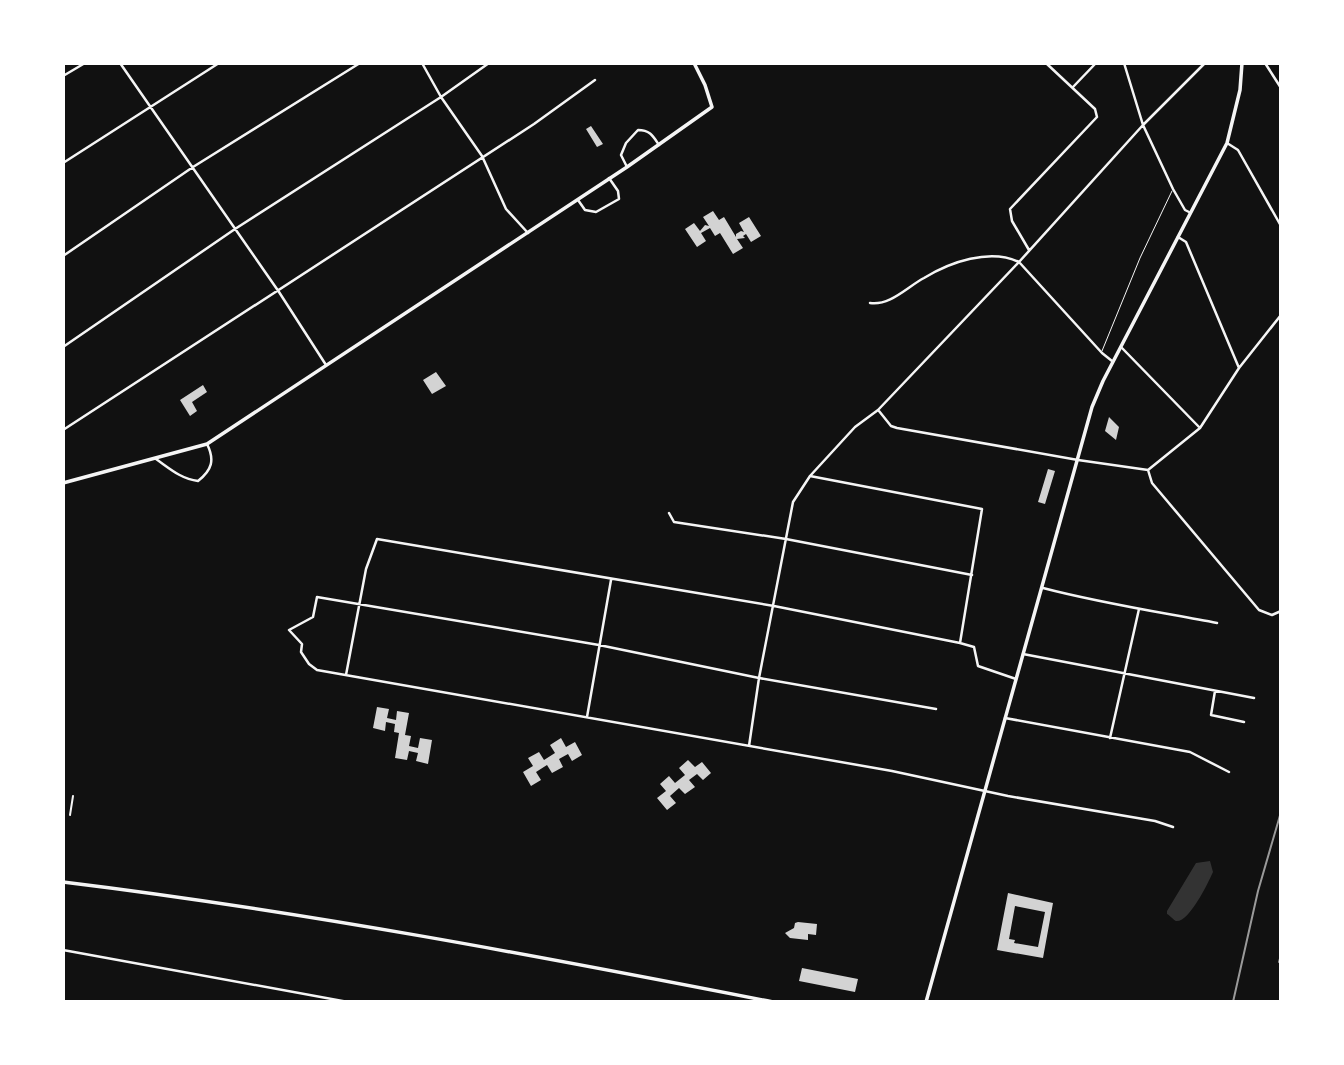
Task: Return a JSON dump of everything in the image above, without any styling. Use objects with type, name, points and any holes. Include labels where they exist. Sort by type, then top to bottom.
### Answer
[{"type":"main road","points":[[63,483],[207,444],[528,233],[712,107],[694,63]]},
{"type":"main road","points":[[927,1002],[1092,407],[1120,347],[1227,143],[1237,103],[1242,63]]},
{"type":"main road","points":[[63,882],[229,903],[773,1002]]},
{"type":"street","points":[[63,76],[85,63]]},
{"type":"street","points":[[120,63],[279,292],[326,365]]},
{"type":"street","points":[[63,163],[219,63]]},
{"type":"street","points":[[63,256],[193,167],[360,63]]},
{"type":"street","points":[[422,63],[441,97],[482,156],[506,208],[528,233]]},
{"type":"street","points":[[63,347],[235,229],[441,97],[489,63]]},
{"type":"street","points":[[1073,87],[1096,63]]},
{"type":"street","points":[[1124,63],[1143,125],[1173,190],[1185,210],[1191,213]]},
{"type":"street","points":[[749,746],[759,678],[793,502],[810,476],[855,427],[878,410],[1019,262],[1143,125],[1205,63]]},
{"type":"street","points":[[1265,63],[1281,88]]},
{"type":"street","points":[[1029,250],[1012,220],[1010,209],[1096,120],[1095,109],[1047,64]]},
{"type":"street","points":[[63,430],[279,292],[534,124],[595,80]]},
{"type":"street","points":[[626,167],[621,155],[632,135],[638,130],[646,130],[659,145]]},
{"type":"street","points":[[1227,143],[1238,150],[1281,226]]},
{"type":"street","points":[[578,199],[585,210],[596,212],[619,199],[618,191],[609,178]]},
{"type":"street","points":[[1178,237],[1186,242],[1239,368]]},
{"type":"street","points":[[870,303],[885,302],[927,276],[961,261],[992,256],[1004,257],[1019,262],[1101,353],[1113,361]]},
{"type":"street","points":[[878,410],[891,426],[897,428],[1148,470],[1200,428],[1239,368],[1281,315]]},
{"type":"street","points":[[1120,347],[1200,428]]},
{"type":"street","points":[[156,459],[189,480],[198,481],[212,465],[212,454],[207,444]]},
{"type":"street","points":[[1148,470],[1152,483],[1259,610],[1272,615],[1281,611]]},
{"type":"street","points":[[810,476],[982,509],[960,643]]},
{"type":"street","points":[[669,513],[674,522],[786,539],[972,575]]},
{"type":"street","points":[[346,675],[366,569],[377,539],[774,606],[974,646],[978,666],[1016,678]]},
{"type":"street","points":[[587,717],[611,580]]},
{"type":"street","points":[[1042,588],[1217,623]]},
{"type":"street","points":[[936,709],[759,678],[598,645],[317,597],[313,617],[289,630],[302,645],[301,652],[313,667],[346,675],[749,746],[1155,821],[1173,827]]},
{"type":"street","points":[[1110,738],[1139,609]]},
{"type":"street","points":[[1023,654],[1254,698]]},
{"type":"street","points":[[1215,691],[1211,715],[1244,722]]},
{"type":"street","points":[[1004,718],[1190,752],[1229,772]]},
{"type":"street","points":[[70,815],[73,796]]},
{"type":"street","points":[[63,950],[348,1002]]},
{"type":"lane","points":[[1101,353],[1140,258],[1173,190]]},
{"type":"shaded area","points":[[1210,861],[1213,872],[1203,893],[1187,916],[1175,921],[1167,911],[1196,863]]},
{"type":"building","points":[[591,126],[603,144],[597,147],[586,129]]},
{"type":"building","points":[[713,211],[719,220],[724,217],[736,237],[736,234],[744,232],[739,223],[749,217],[761,236],[751,242],[746,234],[743,236],[745,238],[737,239],[743,248],[733,254],[720,233],[715,236],[710,228],[701,233],[706,241],[697,247],[685,229],[694,223],[700,231],[705,225],[709,226],[703,217]]},
{"type":"building","points":[[436,372],[446,386],[432,394],[423,380]]},
{"type":"building","points":[[203,385],[207,392],[192,402],[197,411],[190,416],[180,400]]},
{"type":"building","points":[[1109,417],[1119,427],[1116,440],[1105,431]]},
{"type":"building","points":[[1048,469],[1055,471],[1045,504],[1038,502]]},
{"type":"building","points":[[377,707],[389,709],[387,718],[396,720],[397,711],[409,713],[405,735],[411,736],[409,746],[418,748],[420,738],[432,740],[428,764],[416,761],[418,753],[409,751],[407,760],[395,758],[399,733],[394,732],[395,724],[386,722],[385,731],[373,728]]},
{"type":"building","points":[[561,738],[566,747],[575,742],[582,755],[572,761],[568,754],[559,759],[563,767],[552,773],[547,765],[536,772],[541,780],[531,786],[523,772],[533,766],[528,758],[539,752],[544,760],[555,753],[550,745]]},
{"type":"building","points":[[688,760],[695,767],[702,762],[711,773],[703,780],[697,774],[689,780],[695,787],[685,794],[679,788],[670,796],[676,803],[667,810],[657,798],[666,791],[660,784],[669,776],[675,783],[685,775],[679,768]]},
{"type":"building","points":[[1008,893],[1053,903],[1043,958],[997,950]],"holes":[[[1015,906],[1045,912],[1038,947],[1014,943],[1015,940],[1009,939]]]},
{"type":"building","points":[[798,922],[817,924],[816,935],[808,934],[808,940],[790,938],[785,933]]},
{"type":"building","points":[[802,968],[858,979],[855,992],[799,981]]},
{"type":"railway","points":[[1233,1002],[1258,891],[1281,812]]},
{"type":"railway","points":[[1279,962],[1281,955]]}]
